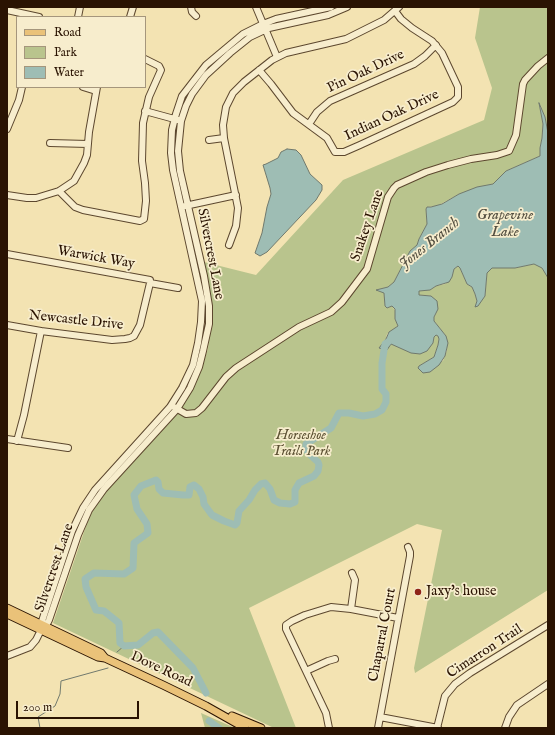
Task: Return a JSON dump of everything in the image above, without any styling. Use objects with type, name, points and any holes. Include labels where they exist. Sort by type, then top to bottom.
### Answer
[{"type":"main road","name":"Dove Road","points":[[7,608],[98,657],[105,658],[206,706],[261,728]]},
{"type":"main road","name":"Dove Road","points":[[7,614],[43,627]]},
{"type":"main road","name":"Dove Road","points":[[206,706],[245,728]]},
{"type":"street","points":[[191,7],[192,12],[196,16]]},
{"type":"street","points":[[256,7],[277,57]]},
{"type":"street","name":"Silvercrest Lane","points":[[43,627],[78,535],[90,510],[104,489],[177,409],[188,392],[199,367],[209,324],[209,306],[180,171],[178,151],[182,121],[186,106],[192,94],[206,74],[230,53],[264,27],[282,17],[332,7]]},
{"type":"street","name":"Silvercrest Lane","points":[[43,627],[72,531],[83,508],[95,490],[172,405],[193,365],[198,342],[202,310],[200,290],[171,153],[174,119],[182,96],[206,65],[243,34],[264,27],[328,15],[347,7]]},
{"type":"street","points":[[229,245],[238,215],[236,195],[224,138],[223,118],[228,102],[233,93],[244,82],[277,57],[286,53],[346,39],[384,20],[397,9],[401,19],[436,45]]},
{"type":"street","points":[[7,10],[33,16]]},
{"type":"street","name":"Indian Oak Drive","points":[[308,124],[326,138],[335,152],[344,152],[453,102],[458,97],[458,87],[445,57],[436,45]]},
{"type":"street","name":"Pin Oak Drive","points":[[308,124],[317,112],[330,101],[414,64],[436,45]]},
{"type":"street","name":"Snakey Lane","points":[[172,405],[186,414],[196,413],[206,404],[226,377],[236,368],[299,327],[331,312],[342,302],[367,268],[388,197],[397,185],[448,165],[471,159],[497,156],[509,150],[516,135],[523,84],[538,66],[548,58]]},
{"type":"street","points":[[59,191],[75,207],[83,210],[140,222],[144,220],[146,216],[146,201],[141,149],[145,112],[161,70],[159,66],[146,60]]},
{"type":"street","points":[[259,70],[293,113],[308,124]]},
{"type":"street","points":[[7,129],[19,100],[22,88]]},
{"type":"street","points":[[7,195],[36,198],[59,191],[74,181],[84,164],[97,89]]},
{"type":"street","points":[[145,112],[182,121]]},
{"type":"street","points":[[209,140],[224,138]]},
{"type":"street","points":[[50,143],[88,144]]},
{"type":"street","points":[[182,207],[236,195]]},
{"type":"street","name":"Warwick Way","points":[[7,254],[150,280],[150,283],[178,288]]},
{"type":"street","name":"Newcastle Drive","points":[[7,324],[41,331],[112,340],[130,338],[134,336],[140,325],[150,283]]},
{"type":"street","points":[[17,441],[24,415],[41,331]]},
{"type":"street","points":[[7,439],[68,448]]},
{"type":"street","name":"Chaparral Court","points":[[378,728],[410,556],[408,546]]},
{"type":"street","points":[[351,609],[354,585],[352,573]]},
{"type":"street","points":[[329,728],[326,713],[286,628],[288,624],[305,615],[332,607],[398,618]]},
{"type":"street","name":"Cimarron Trail","points":[[438,728],[445,696],[455,684],[470,673],[548,625]]},
{"type":"street","points":[[7,656],[30,647],[36,640],[43,627]]},
{"type":"street","points":[[306,671],[335,659]]},
{"type":"street","points":[[505,728],[509,717],[517,705],[548,684]]},
{"type":"street","points":[[380,717],[438,728]]},
{"type":"green space","name":"Horseshoe Trails Park","points":[[480,7],[548,7],[548,133],[545,117],[539,103],[543,124],[540,156],[506,171],[493,184],[459,194],[437,206],[427,207],[427,224],[417,245],[410,251],[394,282],[388,287],[377,290],[384,293],[385,306],[387,308],[392,306],[396,312],[395,319],[398,326],[387,334],[386,339],[383,342],[389,346],[391,344],[433,343],[436,335],[439,339],[434,357],[419,366],[443,361],[447,350],[446,336],[434,321],[436,313],[431,296],[419,295],[419,291],[432,289],[436,286],[445,284],[452,277],[454,269],[458,266],[467,284],[472,287],[477,301],[476,306],[485,296],[487,273],[492,268],[515,268],[534,264],[539,265],[545,271],[548,278],[548,590],[415,673],[414,668],[442,530],[417,524],[249,608],[296,728],[274,728],[53,623],[86,526],[95,505],[113,483],[174,417],[201,371],[208,348],[212,312],[204,262],[256,275],[343,180],[484,120],[492,88],[475,38]]},
{"type":"green space","points":[[201,713],[235,728],[205,728]]},
{"type":"water","name":"Grapevine Lake","points":[[539,103],[545,117],[548,133],[548,278],[542,268],[534,264],[515,268],[492,268],[487,273],[485,296],[478,306],[475,307],[477,301],[475,294],[472,287],[467,284],[458,266],[454,269],[449,282],[436,286],[430,290],[419,291],[419,295],[431,296],[437,301],[438,309],[434,317],[434,321],[446,336],[448,343],[445,356],[439,365],[430,372],[423,373],[418,368],[434,357],[438,345],[438,336],[436,335],[434,337],[433,343],[427,351],[420,354],[411,353],[391,344],[387,350],[379,348],[389,332],[398,326],[395,319],[395,309],[392,306],[387,308],[385,306],[384,293],[376,290],[388,287],[394,282],[410,251],[417,245],[427,224],[427,207],[442,204],[459,194],[477,187],[493,184],[506,171],[540,156],[543,124]]},
{"type":"water","points":[[287,149],[296,150],[301,155],[310,174],[322,185],[322,190],[316,200],[267,252],[260,256],[255,253],[262,233],[271,194],[263,165],[278,158],[281,152]]},
{"type":"waterway","name":"Jones Branch","points":[[206,693],[193,668],[158,632],[153,633],[138,645],[124,646],[120,643],[119,623],[104,611],[96,610],[86,587],[85,579],[94,573],[124,574],[133,568],[134,543],[148,533],[147,524],[137,509],[134,495],[141,486],[156,480],[158,482],[159,489],[163,493],[189,495],[190,487],[194,485],[199,489],[203,497],[204,504],[212,515],[235,525],[237,523],[239,511],[261,484],[265,483],[270,489],[274,500],[280,503],[290,504],[295,502],[295,490],[299,483],[314,476],[318,471],[318,462],[309,454],[306,449],[306,444],[331,428],[339,413],[349,413],[363,416],[375,414],[382,410],[386,402],[386,394],[382,389],[382,363],[385,344],[388,342]]},
{"type":"waterway","points":[[117,652],[124,646]]},
{"type":"waterway","points":[[40,728],[38,717],[55,706],[60,694],[61,681],[108,668]]},
{"type":"waterway","name":"Jones Branch","points":[[209,721],[219,728]]},
{"type":"place","name":"Jaxy's house","points":[[418,592]]}]
